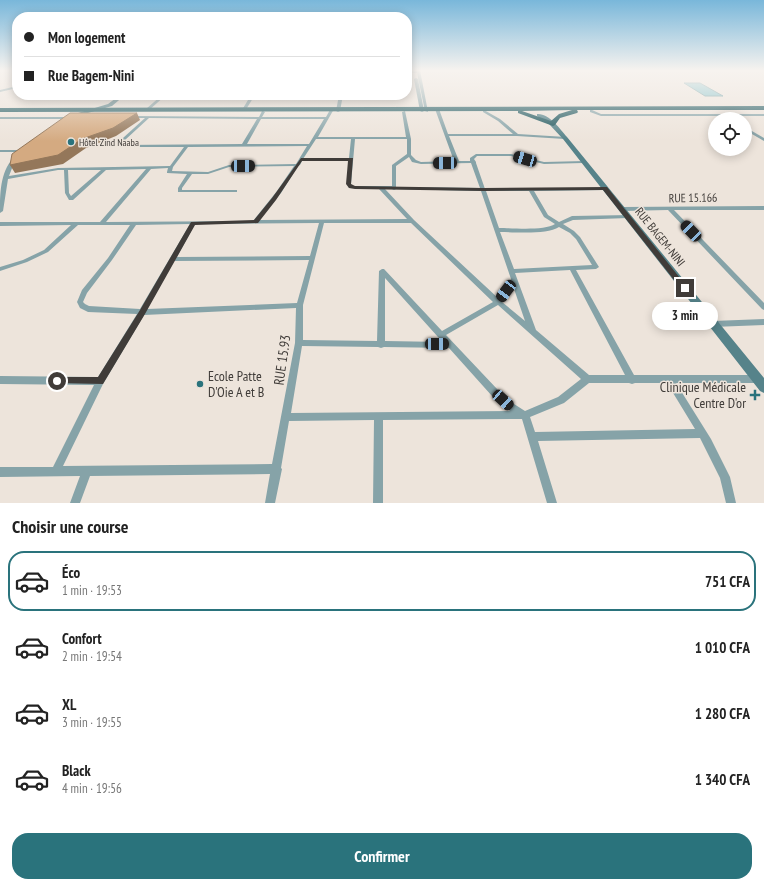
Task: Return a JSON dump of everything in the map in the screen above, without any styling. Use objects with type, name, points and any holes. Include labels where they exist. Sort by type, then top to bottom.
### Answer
[{"type":"highway","points":[[437,110],[537,112],[545,108],[764,109]]},
{"type":"highway","points":[[545,108],[552,110],[552,119]]},
{"type":"highway","points":[[0,112],[96,110],[437,110],[537,112],[554,120],[561,115],[588,111],[764,109]]},
{"type":"highway","points":[[0,112],[81,116],[261,115],[335,110],[404,112],[424,110]]},
{"type":"highway","points":[[519,112],[539,118],[552,119],[588,111]]},
{"type":"street","points":[[421,93],[424,110]]},
{"type":"street","points":[[96,110],[109,100]]},
{"type":"street","points":[[0,118],[73,118],[110,105],[116,100]]},
{"type":"street","points":[[147,110],[158,100]]},
{"type":"street","points":[[244,110],[250,100]]},
{"type":"street","points":[[255,222],[274,199],[298,165],[327,118],[335,110],[339,100]]},
{"type":"street","points":[[437,110],[448,135],[457,162]]},
{"type":"street","points":[[484,111],[517,135]]},
{"type":"street","points":[[588,111],[601,115],[708,115]]},
{"type":"street","points":[[404,112],[407,138],[410,144],[409,155],[414,161],[421,163],[474,162]]},
{"type":"street","points":[[128,117],[261,115],[327,118]]},
{"type":"street","points":[[244,145],[261,115]]},
{"type":"street","points":[[752,115],[764,115]]},
{"type":"street","points":[[148,117],[124,139],[121,146],[310,145]]},
{"type":"street","points":[[65,123],[73,118]]},
{"type":"street","name":"RUE BAGEM-NINI","points":[[552,119],[583,162],[761,383]]},
{"type":"street","points":[[752,132],[764,140]]},
{"type":"street","points":[[448,135],[517,135],[565,138]]},
{"type":"street","points":[[315,138],[407,138]]},
{"type":"street","points":[[353,138],[349,185],[355,188],[483,190],[605,188]]},
{"type":"street","points":[[187,146],[170,167],[169,172],[190,174],[212,173],[230,166],[298,165]]},
{"type":"street","points":[[0,151],[27,151],[13,161],[4,182],[0,210]]},
{"type":"street","points":[[394,189],[394,165],[409,155]]},
{"type":"street","points":[[533,332],[483,190],[473,157],[476,155],[511,155],[544,163],[583,162]]},
{"type":"street","points":[[301,160],[351,159]]},
{"type":"street","points":[[102,223],[150,167]]},
{"type":"street","points":[[4,182],[39,172],[66,169],[170,167]]},
{"type":"street","points":[[66,169],[68,193],[71,199],[105,168]]},
{"type":"street","points":[[190,174],[180,188],[180,191],[235,191]]},
{"type":"street","points":[[381,188],[412,221],[498,302],[588,379]]},
{"type":"street","points":[[511,271],[596,267],[578,238],[572,232],[546,216],[530,189]]},
{"type":"street","name":"RUE 15.166","points":[[622,209],[764,208]]},
{"type":"street","points":[[670,209],[764,307]]},
{"type":"street","points":[[497,230],[542,230],[555,227],[563,221],[572,218],[628,216]]},
{"type":"street","points":[[0,224],[412,221]]},
{"type":"street","name":"RUE 15.93","points":[[270,503],[287,416],[299,343],[300,305],[322,222]]},
{"type":"street","points":[[0,269],[46,251],[77,223]]},
{"type":"street","points":[[134,223],[110,259],[84,292],[80,302],[82,306],[88,309],[142,312],[300,305]]},
{"type":"street","points":[[56,471],[100,381],[193,223]]},
{"type":"street","points":[[173,259],[313,258]]},
{"type":"street","points":[[572,269],[632,380]]},
{"type":"street","points":[[381,345],[382,271],[495,393],[511,407],[525,415],[552,503]]},
{"type":"street","points":[[441,335],[498,302],[514,280]]},
{"type":"street","points":[[713,324],[764,322]]},
{"type":"street","points":[[299,343],[381,345],[450,344]]},
{"type":"street","points":[[287,416],[525,415],[561,400],[588,379],[761,383]]},
{"type":"street","points":[[0,380],[100,381]]},
{"type":"street","points":[[670,380],[702,433],[725,477],[731,503]]},
{"type":"street","points":[[378,503],[379,416]]},
{"type":"street","points":[[532,437],[702,433]]},
{"type":"street","points":[[0,472],[277,469]]},
{"type":"street","points":[[75,503],[86,471]]},
{"type":"water","points":[[701,93],[719,93],[723,96],[705,96]]},
{"type":"building","points":[[70,113],[137,113],[113,128],[82,139],[58,155],[10,165],[12,154]]},
{"type":"place","name":"Hôtel Zind Naaba","points":[[71,142]]},
{"type":"place","name":"Ecole Patte D'Oie A et B","points":[[200,384]]},
{"type":"place","name":"Clinique Médicale Centre D'or","points":[[755,395]]},
{"type":"route","points":[[57,381],[100,381],[193,223],[255,222],[274,199],[301,160],[351,159],[349,185],[355,188],[483,190],[605,188],[685,288]]}]
